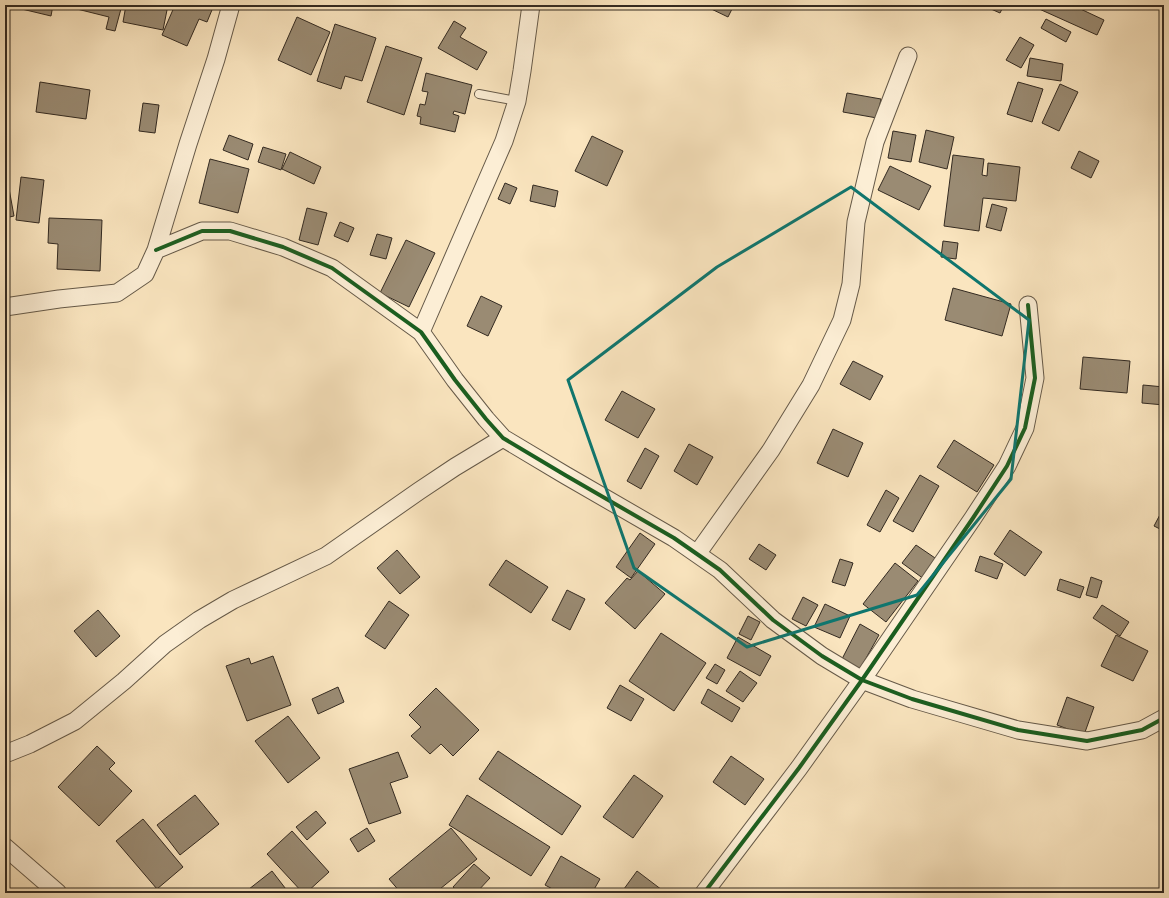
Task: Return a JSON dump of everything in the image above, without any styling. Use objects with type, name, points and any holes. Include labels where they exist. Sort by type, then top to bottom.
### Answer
[{"type":"street","points":[[5,307],[59,299],[117,293],[145,274],[156,250],[188,144],[216,59],[231,5]]},
{"type":"street","points":[[421,332],[504,141],[517,101],[531,5]]},
{"type":"street","points":[[697,554],[772,450],[811,385],[842,320],[851,284],[856,222],[875,142],[908,56]]},
{"type":"street","points":[[156,250],[202,231],[230,231],[283,247],[332,268],[421,332],[459,385],[486,419],[504,438],[674,538],[720,570],[773,620],[822,656],[862,680],[912,699],[1018,730],[1087,741],[1142,730],[1164,718]]},
{"type":"street","points":[[704,893],[799,768],[862,680],[1008,466],[1025,428],[1035,378],[1028,305]]},
{"type":"street","points":[[5,754],[30,744],[75,721],[124,681],[165,644],[200,620],[233,600],[326,556],[455,467],[504,438]]},
{"type":"street","points":[[5,847],[58,893]]},
{"type":"lane","points":[[479,94],[517,101]]},
{"type":"highlighted area","points":[[851,187],[1029,320],[1011,479],[917,595],[747,647],[634,568],[568,380],[717,267]]},
{"type":"building","points":[[5,5],[53,5],[51,16]]},
{"type":"building","points":[[78,5],[122,5],[115,31],[106,29],[109,17],[77,9]]},
{"type":"building","points":[[126,5],[168,5],[163,30],[123,22]]},
{"type":"building","points":[[175,5],[214,5],[207,22],[199,19],[187,46],[162,35]]},
{"type":"building","points":[[703,5],[734,5],[728,17]]},
{"type":"building","points":[[982,5],[1004,5],[1000,13]]},
{"type":"building","points":[[1038,5],[1072,5],[1104,20],[1097,35],[1037,8]]},
{"type":"building","points":[[297,17],[330,32],[311,75],[278,60]]},
{"type":"building","points":[[1046,19],[1071,32],[1066,42],[1041,28]]},
{"type":"building","points":[[454,21],[466,28],[460,37],[487,52],[477,70],[438,48]]},
{"type":"building","points":[[335,24],[376,38],[362,81],[345,76],[341,89],[317,81]]},
{"type":"building","points":[[1020,37],[1034,45],[1021,68],[1006,60]]},
{"type":"building","points":[[386,46],[422,58],[404,115],[367,102]]},
{"type":"building","points":[[1030,58],[1063,64],[1061,81],[1027,76]]},
{"type":"building","points":[[426,73],[472,85],[465,114],[454,111],[453,114],[459,116],[455,132],[420,124],[421,117],[417,116],[420,104],[425,105],[428,92],[422,91]]},
{"type":"building","points":[[40,82],[90,90],[86,119],[36,112]]},
{"type":"building","points":[[1018,82],[1043,89],[1032,122],[1007,114]]},
{"type":"building","points":[[1060,84],[1078,92],[1059,131],[1042,123]]},
{"type":"building","points":[[847,93],[881,99],[877,118],[843,112]]},
{"type":"building","points":[[143,103],[159,105],[155,133],[139,131]]},
{"type":"building","points":[[926,130],[954,137],[947,169],[919,162]]},
{"type":"building","points":[[893,131],[916,135],[911,162],[888,158]]},
{"type":"building","points":[[229,135],[253,144],[248,160],[223,150]]},
{"type":"building","points":[[592,136],[623,151],[607,186],[575,171]]},
{"type":"building","points":[[263,147],[286,154],[281,170],[258,162]]},
{"type":"building","points":[[1079,151],[1099,161],[1091,178],[1071,168]]},
{"type":"building","points":[[290,152],[321,167],[314,184],[282,169]]},
{"type":"building","points":[[953,155],[984,159],[982,175],[987,176],[988,163],[1020,167],[1016,201],[983,198],[979,231],[944,226]]},
{"type":"building","points":[[210,159],[249,169],[238,213],[199,203]]},
{"type":"building","points":[[890,166],[931,186],[919,210],[878,190]]},
{"type":"building","points":[[21,177],[44,180],[39,223],[16,220]]},
{"type":"building","points":[[8,183],[14,216],[5,218],[5,184]]},
{"type":"building","points":[[505,183],[517,188],[510,204],[498,199]]},
{"type":"building","points":[[533,185],[558,191],[555,207],[530,201]]},
{"type":"building","points":[[992,204],[1007,208],[1001,231],[986,227]]},
{"type":"building","points":[[307,208],[327,213],[318,245],[299,240]]},
{"type":"building","points":[[49,218],[102,220],[100,271],[57,269],[58,244],[48,243]]},
{"type":"building","points":[[340,222],[354,228],[348,242],[334,236]]},
{"type":"building","points":[[377,234],[392,238],[386,259],[370,255]]},
{"type":"building","points":[[406,240],[435,253],[409,307],[380,293]]},
{"type":"building","points":[[943,241],[958,243],[956,259],[941,257]]},
{"type":"building","points":[[953,288],[1011,304],[1002,336],[945,320]]},
{"type":"building","points":[[481,296],[502,306],[488,336],[467,326]]},
{"type":"building","points":[[1083,357],[1130,361],[1127,393],[1080,389]]},
{"type":"building","points":[[853,361],[883,376],[870,400],[840,384]]},
{"type":"building","points":[[1143,385],[1164,387],[1164,405],[1142,403]]},
{"type":"building","points":[[622,391],[655,409],[638,438],[605,420]]},
{"type":"building","points":[[833,429],[863,443],[848,477],[817,463]]},
{"type":"building","points":[[954,440],[994,465],[977,492],[937,467]]},
{"type":"building","points":[[689,444],[713,457],[697,485],[674,471]]},
{"type":"building","points":[[645,448],[659,456],[641,489],[627,481]]},
{"type":"building","points":[[920,475],[939,486],[913,532],[893,521]]},
{"type":"building","points":[[886,490],[899,498],[880,532],[867,525]]},
{"type":"building","points":[[1164,507],[1164,531],[1154,526]]},
{"type":"building","points":[[1010,530],[1042,552],[1025,576],[994,554]]},
{"type":"building","points":[[640,533],[655,544],[631,578],[616,567]]},
{"type":"building","points":[[759,544],[776,555],[766,570],[749,559]]},
{"type":"building","points":[[916,545],[938,560],[924,579],[902,563]]},
{"type":"building","points":[[397,550],[420,577],[400,594],[377,568]]},
{"type":"building","points":[[980,556],[1003,564],[997,579],[975,571]]},
{"type":"building","points":[[840,559],[853,563],[845,586],[832,582]]},
{"type":"building","points":[[506,560],[548,587],[531,613],[489,585]]},
{"type":"building","points":[[895,563],[918,581],[886,622],[863,604]]},
{"type":"building","points":[[638,571],[665,594],[635,629],[605,603],[627,578],[630,580]]},
{"type":"building","points":[[1091,577],[1102,581],[1097,598],[1086,595]]},
{"type":"building","points":[[1060,579],[1084,587],[1080,598],[1057,590]]},
{"type":"building","points":[[567,590],[585,599],[570,630],[552,620]]},
{"type":"building","points":[[803,597],[818,605],[806,626],[792,619]]},
{"type":"building","points":[[389,601],[409,615],[385,649],[365,636]]},
{"type":"building","points":[[825,604],[850,616],[840,638],[814,627]]},
{"type":"building","points":[[1102,605],[1129,622],[1120,636],[1093,618]]},
{"type":"building","points":[[98,610],[120,636],[96,657],[74,631]]},
{"type":"building","points":[[748,616],[760,622],[751,640],[739,634]]},
{"type":"building","points":[[860,624],[879,635],[860,669],[842,659]]},
{"type":"building","points":[[661,633],[706,663],[674,711],[629,681]]},
{"type":"building","points":[[1116,635],[1148,651],[1133,681],[1101,666]]},
{"type":"building","points":[[738,637],[771,656],[760,676],[727,658]]},
{"type":"building","points":[[273,656],[291,705],[247,721],[226,666],[249,658],[251,664]]},
{"type":"building","points":[[715,664],[725,670],[717,684],[706,678]]},
{"type":"building","points":[[740,671],[757,683],[743,702],[726,691]]},
{"type":"building","points":[[620,685],[644,699],[631,721],[607,708]]},
{"type":"building","points":[[338,687],[344,702],[318,714],[312,699]]},
{"type":"building","points":[[436,688],[479,730],[453,756],[441,744],[430,754],[411,736],[421,727],[409,715]]},
{"type":"building","points":[[708,689],[740,708],[732,722],[701,703]]},
{"type":"building","points":[[1067,697],[1094,707],[1084,735],[1057,725]]},
{"type":"building","points":[[288,716],[320,758],[288,783],[255,741]]},
{"type":"building","points":[[97,746],[115,763],[109,769],[132,791],[99,826],[58,787]]},
{"type":"building","points":[[498,751],[581,806],[562,835],[479,779]]},
{"type":"building","points":[[398,752],[408,777],[390,783],[401,813],[369,824],[349,769]]},
{"type":"building","points":[[731,756],[764,779],[745,805],[713,782]]},
{"type":"building","points":[[634,775],[663,796],[633,838],[603,817]]},
{"type":"building","points":[[195,795],[219,824],[180,855],[157,825]]},
{"type":"building","points":[[467,795],[550,847],[531,876],[449,825]]},
{"type":"building","points":[[316,811],[326,823],[307,840],[296,827]]},
{"type":"building","points":[[143,819],[183,867],[157,889],[116,841]]},
{"type":"building","points":[[367,828],[375,841],[358,852],[350,839]]},
{"type":"building","points":[[451,828],[477,859],[435,893],[401,893],[389,879]]},
{"type":"building","points":[[292,831],[329,872],[306,893],[303,893],[267,854]]},
{"type":"building","points":[[561,856],[600,879],[592,893],[560,893],[545,885]]},
{"type":"building","points":[[474,864],[490,878],[476,893],[460,893],[453,887]]},
{"type":"building","points":[[272,871],[289,893],[244,893]]},
{"type":"building","points":[[637,871],[666,893],[621,893]]},
{"type":"cycle path","points":[[156,250],[202,231],[230,231],[283,247],[332,268],[421,332],[455,380],[503,438],[674,538],[720,570],[773,620],[822,656],[862,680],[912,699],[1018,730],[1087,741],[1142,730],[1164,718]]},
{"type":"cycle path","points":[[704,893],[799,768],[862,680],[1007,466],[1025,428],[1035,378],[1028,305]]}]
